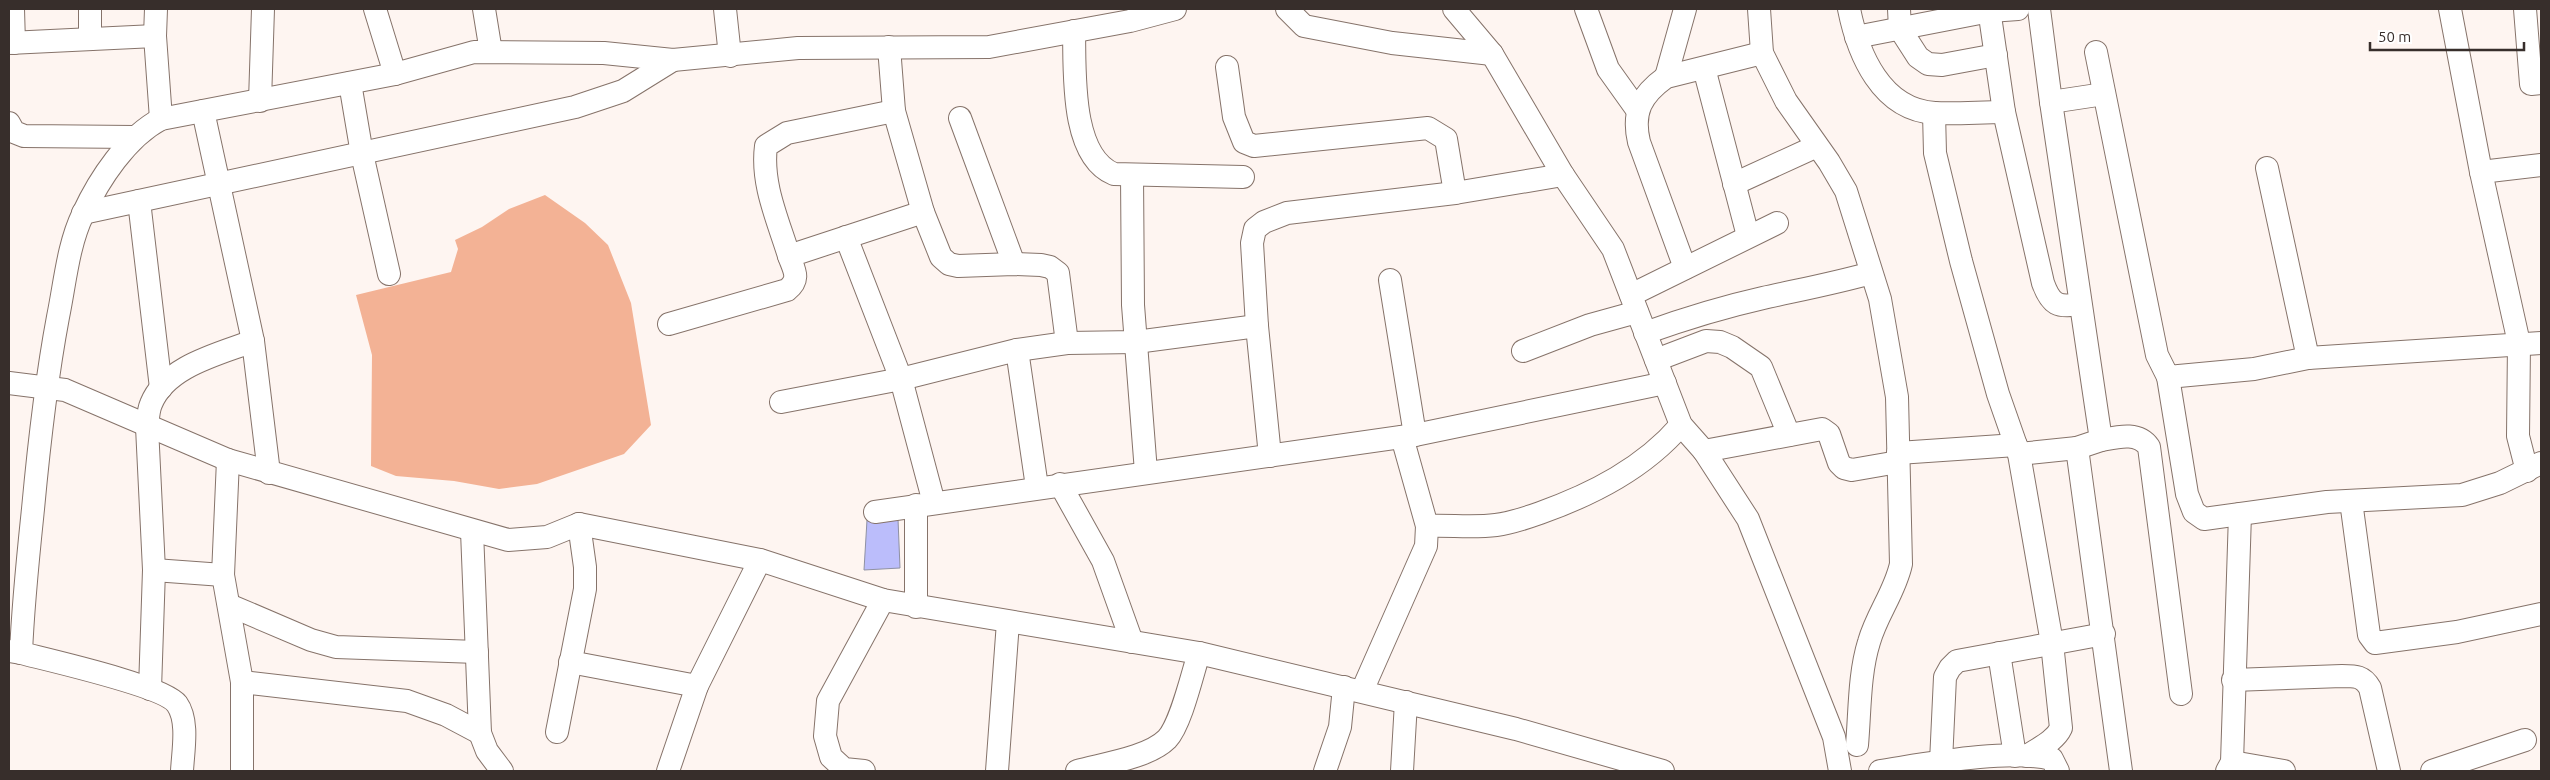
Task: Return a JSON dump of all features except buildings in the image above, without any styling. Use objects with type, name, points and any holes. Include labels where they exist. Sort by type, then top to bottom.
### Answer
[{"type":"street","points":[[13,9],[12,43],[155,36]]},
{"type":"street","points":[[90,9],[90,39]]},
{"type":"street","points":[[156,9],[155,36],[161,119]]},
{"type":"street","points":[[260,101],[263,9]]},
{"type":"street","points":[[375,9],[395,74]]},
{"type":"street","points":[[484,9],[491,52]]},
{"type":"street","points":[[725,9],[730,56]]},
{"type":"street","points":[[182,771],[184,730],[176,702],[150,689],[15,652],[16,610],[45,388],[71,248],[83,213],[118,158],[134,137],[161,119],[395,74],[474,52],[604,53],[673,60],[798,48],[989,46],[1130,21],[1175,9]]},
{"type":"street","points":[[1287,9],[1304,26],[1392,43],[1492,54]]},
{"type":"street","points":[[1454,9],[1492,54],[1563,175],[1613,249],[1681,425],[1704,451],[1748,519],[1834,737],[1840,771]]},
{"type":"street","points":[[1586,9],[1608,69],[1638,110]]},
{"type":"street","points":[[1666,77],[1686,9]]},
{"type":"street","points":[[1759,9],[1762,53],[1786,101],[1846,191],[1884,315],[1897,397],[1901,564],[1898,579],[1875,624],[1869,642],[1865,659],[1857,745]]},
{"type":"street","points":[[1849,9],[1856,38],[1865,62],[1886,90],[1899,102],[1934,113],[2004,112]]},
{"type":"street","points":[[1856,38],[1899,19],[2018,9]]},
{"type":"street","points":[[2039,9],[2050,102],[2100,440]]},
{"type":"street","points":[[2096,52],[2157,354],[2168,377],[2183,474],[2194,512],[2204,519],[2327,502],[2462,495],[2500,483],[2534,467],[2518,436],[2519,343],[2482,172],[2450,9]]},
{"type":"street","points":[[2525,9],[2531,84],[2541,83]]},
{"type":"street","points":[[1989,10],[2004,112],[2047,296],[2058,305],[2065,307],[2080,304]]},
{"type":"street","points":[[1899,19],[1918,57],[1928,64],[1942,65],[1996,55]]},
{"type":"street","points":[[1074,31],[1078,108],[1090,152],[1102,169],[1114,174],[1243,177]]},
{"type":"street","points":[[889,47],[894,111],[923,212],[941,257],[949,264],[958,266],[1014,264],[1050,267],[1058,273],[1067,343]]},
{"type":"street","points":[[1685,268],[1639,142],[1635,123],[1638,110],[1655,85],[1666,77],[1762,53]]},
{"type":"street","points":[[83,213],[219,182],[362,154],[604,99],[623,91],[673,60]]},
{"type":"street","points":[[1226,67],[1234,117],[1244,142],[1254,146],[1428,128],[1446,139],[1455,194]]},
{"type":"street","points":[[1704,68],[1748,236]]},
{"type":"street","points":[[350,83],[362,154],[389,274]]},
{"type":"street","points":[[2050,102],[2104,94]]},
{"type":"street","points":[[203,111],[253,342],[269,473]]},
{"type":"street","points":[[669,324],[787,290],[795,284],[797,276],[768,191],[765,173],[766,146],[787,133],[894,111]]},
{"type":"street","points":[[1934,113],[1935,153],[1961,261],[1998,394],[2018,450],[2052,643],[2061,728],[2058,734],[2050,741],[2010,760]]},
{"type":"street","points":[[960,118],[1014,264]]},
{"type":"street","points":[[9,123],[14,132],[24,136],[134,137]]},
{"type":"street","points":[[1734,184],[1817,146]]},
{"type":"street","points":[[2482,172],[2541,165]]},
{"type":"street","points":[[2267,168],[2308,358]]},
{"type":"street","points":[[1132,174],[1133,305],[1146,472]]},
{"type":"street","points":[[1270,456],[1257,326],[1252,243],[1255,229],[1264,222],[1287,213],[1455,194],[1563,175]]},
{"type":"street","points":[[139,201],[161,388]]},
{"type":"street","points":[[789,256],[923,212]]},
{"type":"street","points":[[1523,351],[1590,325],[1634,303],[1685,268],[1777,223]]},
{"type":"street","points":[[846,237],[900,379],[925,504],[916,607]]},
{"type":"street","points":[[1645,333],[1683,319],[1753,300],[1871,273]]},
{"type":"street","points":[[1325,771],[1353,689],[1420,562],[1426,546],[1427,526],[1409,436],[1390,280]]},
{"type":"street","points":[[781,402],[900,379],[1017,350],[1067,343],[1136,342],[1257,326]]},
{"type":"street","points":[[1656,360],[1706,341],[1720,342],[1732,347],[1761,367],[1789,435]]},
{"type":"street","points":[[150,689],[154,570],[147,427],[151,404],[161,388],[181,371],[203,360],[253,342]]},
{"type":"street","points":[[2168,377],[2254,369],[2308,358],[2541,343]]},
{"type":"street","points":[[1017,350],[1037,487]]},
{"type":"street","points":[[9,383],[65,390],[147,427],[228,460],[508,540],[547,537],[579,524],[760,560],[883,600],[1200,654],[1516,729],[1640,768],[1663,771]]},
{"type":"street","points":[[875,512],[1037,487],[1409,436],[1665,383]]},
{"type":"street","points":[[1427,526],[1495,525],[1516,522],[1576,501],[1648,457],[1665,443],[1681,425]]},
{"type":"street","points":[[1704,451],[1822,429],[1829,434],[1839,463],[1844,468],[1852,470],[1898,458],[2077,448],[2100,440],[2135,436],[2143,439],[2148,447],[2181,694]]},
{"type":"street","points":[[2077,448],[2104,634],[2121,771]]},
{"type":"street","points":[[228,460],[223,575],[242,682],[242,770]]},
{"type":"street","points":[[1060,484],[1103,561],[1132,642]]},
{"type":"street","points":[[2351,501],[2368,635],[2375,643],[2457,632],[2541,614]]},
{"type":"street","points":[[2240,514],[2229,767],[2284,771]]},
{"type":"street","points":[[557,732],[585,589],[585,567],[579,524]]},
{"type":"street","points":[[472,531],[480,734],[487,751],[502,771]]},
{"type":"street","points":[[668,771],[696,686],[760,560]]},
{"type":"street","points":[[154,570],[223,575]]},
{"type":"street","points":[[864,771],[844,769],[831,757],[825,736],[828,701],[883,600]]},
{"type":"street","points":[[229,604],[311,640],[336,647],[477,652]]},
{"type":"street","points":[[997,771],[1008,622]]},
{"type":"street","points":[[1941,762],[1945,677],[1947,672],[1957,662],[2104,634]]},
{"type":"street","points":[[1999,653],[2010,760]]},
{"type":"street","points":[[1077,771],[1148,750],[1166,739],[1177,722],[1200,654]]},
{"type":"street","points":[[570,662],[696,686]]},
{"type":"street","points":[[2233,680],[2342,676],[2358,676],[2365,680],[2370,688],[2389,771]]},
{"type":"street","points":[[242,682],[407,701],[446,714],[480,734]]},
{"type":"street","points":[[1818,696],[1880,771],[1941,762],[2052,759],[2058,771]]},
{"type":"street","points":[[1402,771],[1406,702]]},
{"type":"street","points":[[2432,771],[2525,740]]},
{"type":"shaded area","points":[[545,195],[585,223],[608,245],[631,303],[651,425],[624,454],[537,484],[499,489],[454,481],[396,476],[371,466],[372,355],[356,295],[451,272],[458,249],[455,240],[482,227],[509,209]]}]
